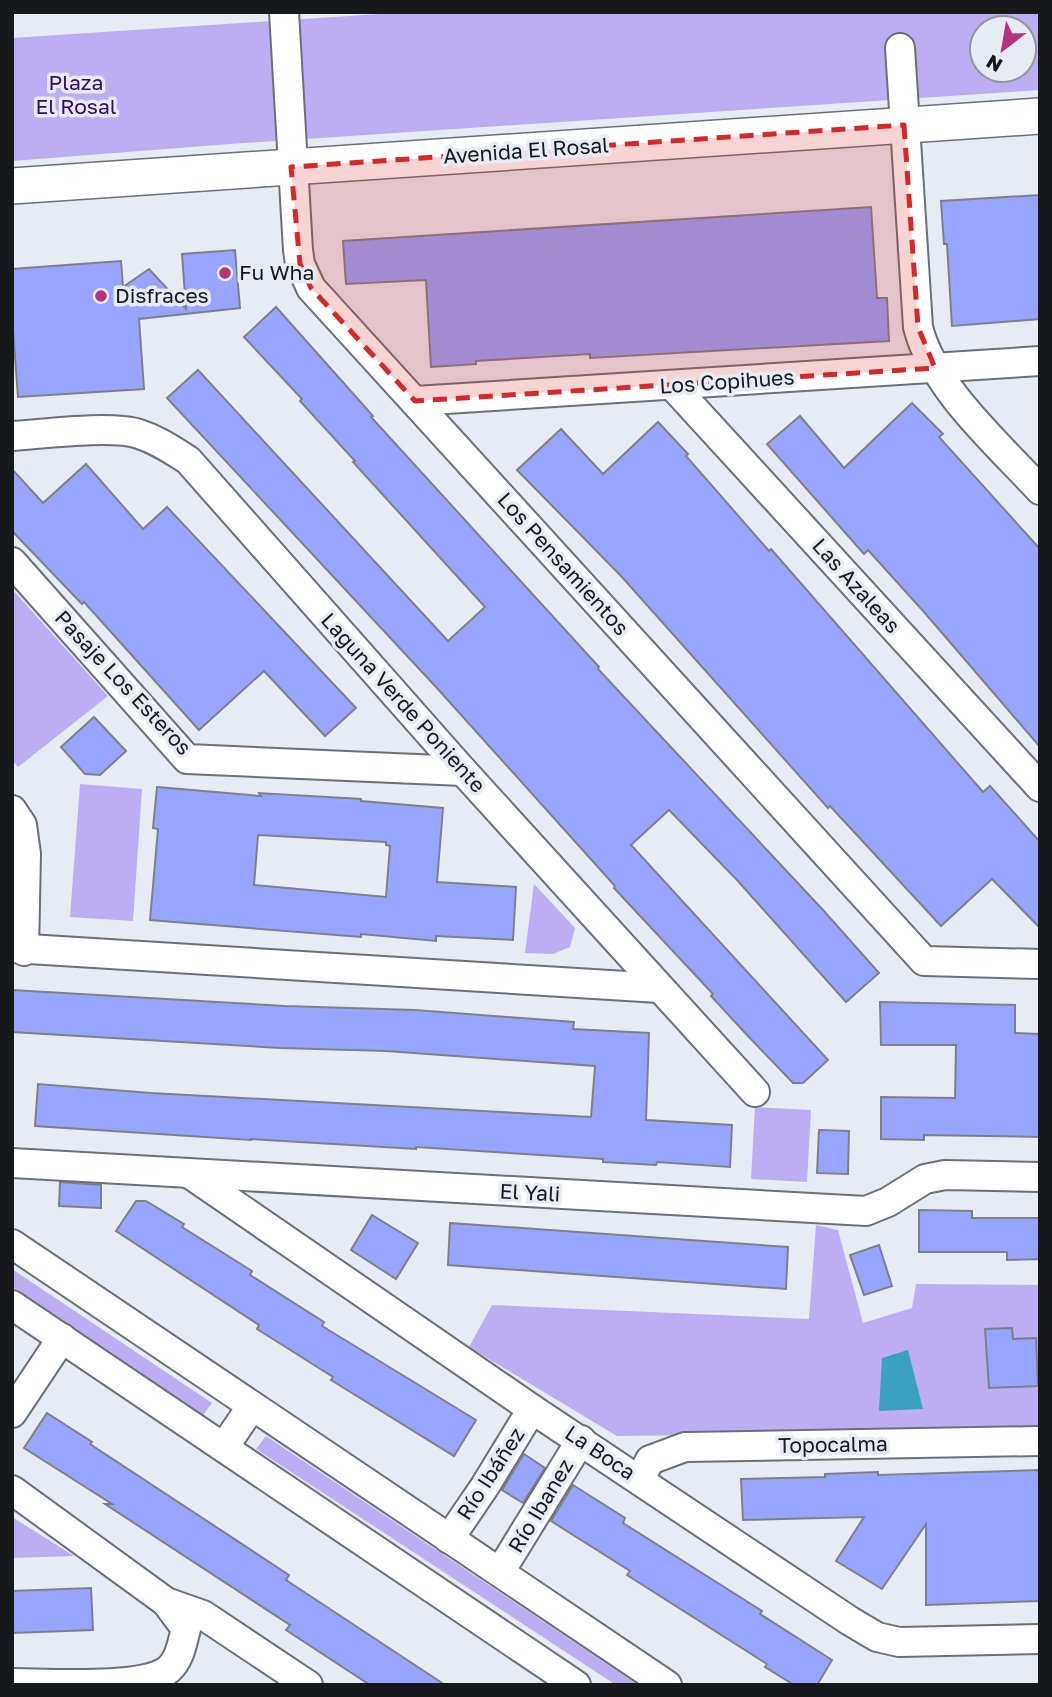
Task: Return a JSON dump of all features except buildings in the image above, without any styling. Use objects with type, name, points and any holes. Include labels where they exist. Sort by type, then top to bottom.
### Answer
[{"type":"street","name":"Los Pensamientos","points":[[284,12],[298,250],[311,288],[924,961],[1040,964]]},
{"type":"street","points":[[900,48],[918,327],[922,341],[935,368],[957,399],[1040,489]]},
{"type":"street","name":"Avenida El Rosal","points":[[12,186],[1040,116]]},
{"type":"street","name":"Los Copihues","points":[[415,401],[1040,361]]},
{"type":"street","name":"Las Azaleas","points":[[672,385],[1040,787]]},
{"type":"street","name":"Laguna Verde Poniente","points":[[12,436],[102,431],[136,433],[161,442],[188,460],[463,771],[755,1091]]},
{"type":"street","name":"Pasaje Los Esteros","points":[[12,562],[187,759],[463,771]]},
{"type":"street","points":[[12,810],[22,825],[26,854],[18,950],[659,988]]},
{"type":"street","name":"El Yali","points":[[12,1163],[866,1211],[888,1202],[925,1179],[945,1175],[1040,1177]]},
{"type":"street","name":"La Boca","points":[[190,1174],[532,1409],[877,1637],[899,1642],[1040,1639]]},
{"type":"street","points":[[12,1244],[667,1685]]},
{"type":"street","points":[[12,1305],[576,1685]]},
{"type":"street","points":[[12,1413],[62,1338]]},
{"type":"street","points":[[224,1447],[252,1406]]},
{"type":"street","name":"Río Ibáñez","points":[[449,1539],[532,1409]]},
{"type":"street","name":"Río Ibanez","points":[[500,1572],[581,1440]]},
{"type":"street","name":"Topocalma","points":[[640,1479],[650,1460],[685,1447],[1040,1441]]},
{"type":"street","points":[[12,1490],[166,1602],[203,1615],[308,1685]]},
{"type":"street","points":[[12,1683],[131,1682],[162,1673],[169,1669],[178,1657],[186,1629],[166,1602]]},
{"type":"highlighted area","points":[[904,125],[918,327],[935,368],[415,401],[311,288],[300,264],[291,167]]},
{"type":"green space","name":"Plaza El Rosal","points":[[410,12],[1040,12],[1040,90],[12,161],[12,38]]},
{"type":"green space","points":[[12,589],[108,696],[18,767],[12,760]]},
{"type":"green space","points":[[80,784],[142,789],[133,921],[70,917]]},
{"type":"green space","points":[[534,884],[575,928],[570,947],[553,954],[525,953]]},
{"type":"green space","points":[[755,1107],[811,1110],[807,1182],[751,1179]]},
{"type":"green space","points":[[816,1225],[838,1230],[863,1323],[912,1308],[916,1284],[1040,1285],[1040,1431],[617,1436],[469,1347],[492,1305],[809,1319]]},
{"type":"green space","points":[[12,1269],[212,1403],[203,1415],[12,1287]]},
{"type":"green space","points":[[266,1436],[638,1685],[616,1685],[256,1449]]},
{"type":"green space","points":[[12,1517],[74,1556],[12,1558]]},
{"type":"water","points":[[908,1350],[923,1409],[879,1411],[882,1358]]},
{"type":"place","name":"Fu Wha","points":[[225,273]]},
{"type":"place","name":"Disfraces","points":[[101,296]]}]
